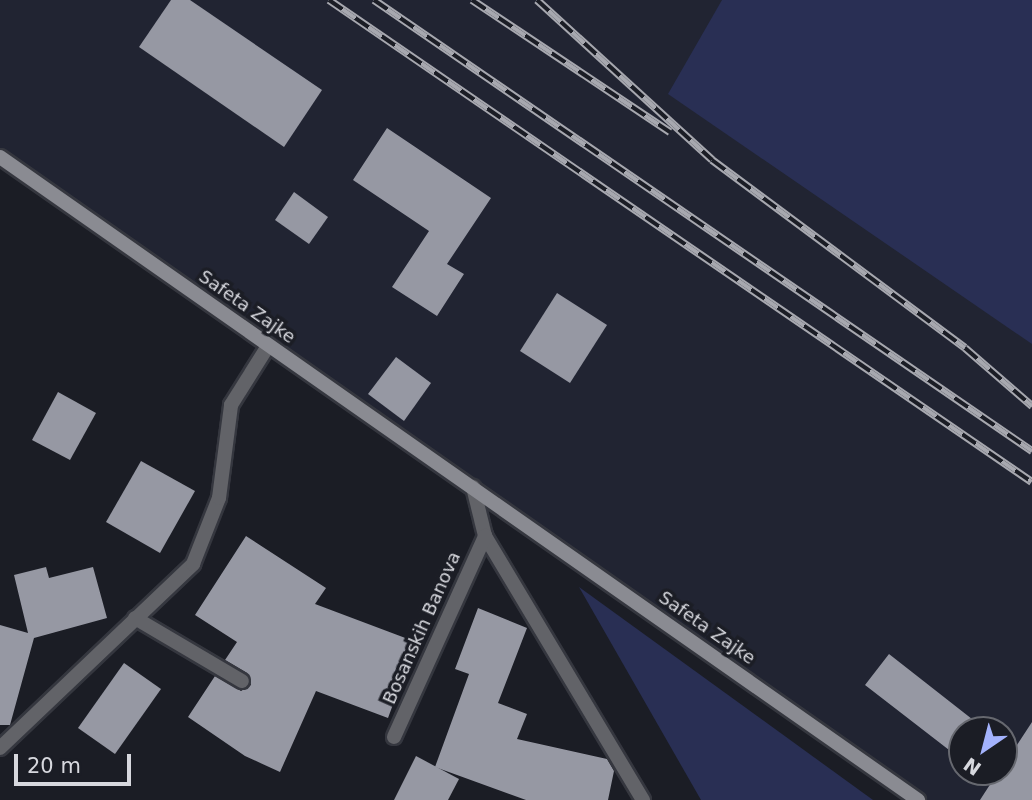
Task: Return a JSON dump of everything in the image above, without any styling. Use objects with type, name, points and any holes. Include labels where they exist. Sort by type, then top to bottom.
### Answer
[{"type":"main road","name":"Safeta Zajke","points":[[0,157],[918,800]]},
{"type":"street","points":[[0,748],[193,565],[219,498],[231,405],[268,346]]},
{"type":"street","points":[[473,487],[485,536],[643,800]]},
{"type":"street","name":"Bosanskih Banova","points":[[394,737],[485,536]]},
{"type":"street","points":[[135,618],[242,681]]},
{"type":"shaded area","points":[[0,0],[1032,0],[1032,478],[934,413],[1032,482],[1032,800],[918,800],[0,157]]},
{"type":"shaded area","points":[[722,0],[1032,0],[1032,344],[668,94]]},
{"type":"shaded area","points":[[579,587],[873,800],[701,800]]},
{"type":"building","points":[[171,0],[190,0],[322,90],[284,147],[139,47]]},
{"type":"building","points":[[387,128],[491,198],[447,264],[464,274],[437,316],[392,287],[429,231],[353,180]]},
{"type":"building","points":[[294,192],[328,217],[309,244],[275,220]]},
{"type":"building","points":[[557,293],[607,325],[570,383],[520,351]]},
{"type":"building","points":[[396,357],[431,383],[404,421],[368,394]]},
{"type":"building","points":[[58,392],[96,413],[70,460],[32,440]]},
{"type":"building","points":[[141,461],[195,491],[160,553],[106,522]]},
{"type":"building","points":[[246,536],[326,588],[315,604],[416,642],[388,718],[316,691],[280,772],[245,756],[188,717],[215,676],[241,691],[251,685],[247,673],[225,660],[237,642],[195,615]]},
{"type":"building","points":[[46,567],[49,578],[93,567],[107,618],[34,638],[10,725],[0,725],[0,625],[28,633],[14,575]]},
{"type":"building","points":[[478,608],[527,628],[498,703],[527,714],[517,739],[607,759],[614,771],[608,800],[526,800],[435,767],[469,674],[455,669]]},
{"type":"building","points":[[889,654],[968,716],[948,716],[948,749],[865,685]]},
{"type":"building","points":[[124,663],[161,689],[115,754],[78,728]]},
{"type":"building","points":[[1032,722],[1032,800],[980,800],[989,786],[1018,786],[1018,743]]},
{"type":"building","points":[[416,756],[459,779],[448,800],[394,800]]},
{"type":"railway","points":[[329,0],[1032,482]]},
{"type":"railway","points":[[374,0],[1032,451]]},
{"type":"railway","points":[[472,0],[670,132]]},
{"type":"railway","points":[[537,0],[712,160],[965,348],[1032,406]]}]
